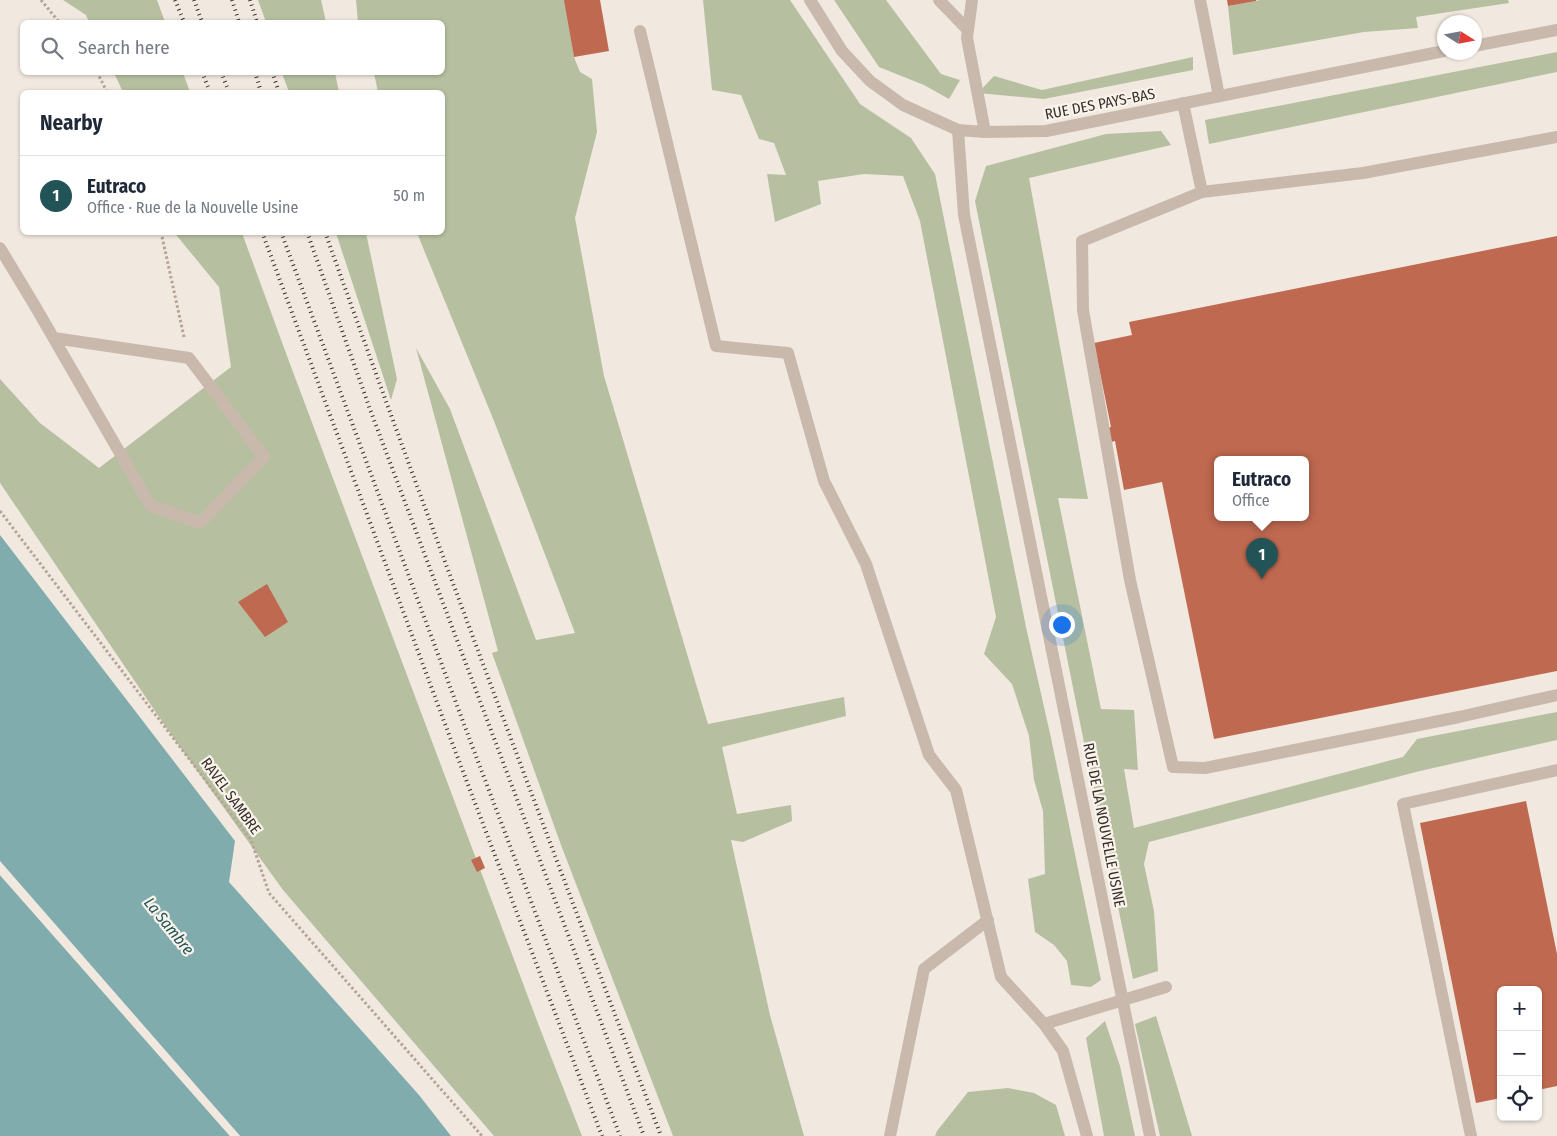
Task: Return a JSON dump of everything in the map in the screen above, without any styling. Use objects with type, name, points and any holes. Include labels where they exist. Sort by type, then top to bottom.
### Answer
[{"type":"street","name":"RUE DES PAYS-BAS","points":[[810,0],[842,50],[870,81],[903,105],[958,130],[985,132],[1046,131],[1437,53]]},
{"type":"street","points":[[940,0],[968,30]]},
{"type":"street","points":[[972,0],[967,38],[985,132]]},
{"type":"street","points":[[1200,0],[1219,96]]},
{"type":"street","points":[[1482,44],[1557,30]]},
{"type":"street","points":[[640,31],[716,346],[788,353],[824,481],[866,564],[929,755],[956,790],[1001,977],[1044,1024],[1063,1051],[1087,1136]]},
{"type":"street","points":[[1183,104],[1202,192]]},
{"type":"street","name":"RUE DE LA NOUVELLE USINE","points":[[958,130],[964,215],[1150,1136]]},
{"type":"street","points":[[1557,137],[1362,173],[1202,192],[1082,241],[1083,310],[1130,580],[1173,767],[1205,768],[1459,717],[1557,695]]},
{"type":"street","points":[[0,248],[150,505],[200,523],[264,457],[189,358],[54,338]]},
{"type":"street","points":[[1470,1136],[1403,804],[1557,770]]},
{"type":"street","points":[[890,1136],[924,969],[988,920]]},
{"type":"street","points":[[1044,1024],[1166,987]]},
{"type":"path","points":[[41,0],[57,20]]},
{"type":"path","points":[[98,75],[106,90]]},
{"type":"path","points":[[162,235],[189,358]]},
{"type":"path","name":"RAVEL SAMBRE","points":[[0,511],[251,840],[269,893],[482,1136]]},
{"type":"green space","points":[[63,0],[157,0],[164,20],[88,20],[86,15]]},
{"type":"green space","points":[[258,0],[321,0],[326,20],[265,20]]},
{"type":"green space","points":[[356,0],[565,0],[574,57],[580,72],[592,79],[597,132],[575,218],[604,376],[708,724],[844,697],[846,716],[722,747],[737,814],[791,805],[792,821],[743,842],[731,840],[770,1015],[804,1136],[673,1136],[561,845],[492,653],[498,651],[416,348],[450,409],[536,640],[575,633],[494,421],[418,235],[445,235],[445,90],[378,90],[374,75],[445,75],[445,20],[358,20]]},
{"type":"green space","points":[[703,0],[790,0],[860,104],[911,138],[935,174],[1026,627],[1101,980],[1091,987],[1071,985],[1067,961],[1054,945],[1035,932],[1028,879],[1045,874],[1043,811],[1034,780],[1029,736],[1012,684],[984,654],[996,617],[920,221],[903,176],[864,174],[818,181],[821,204],[775,222],[767,174],[786,175],[774,143],[759,139],[741,95],[712,90]]},
{"type":"green space","points":[[834,0],[886,0],[941,74],[960,80],[949,99],[924,85],[879,67]]},
{"type":"green space","points":[[1260,0],[1508,0],[1509,3],[1416,17],[1418,28],[1364,32],[1233,55],[1228,6]]},
{"type":"green space","points":[[1557,52],[1557,72],[1209,144],[1205,120]]},
{"type":"green space","points":[[1193,57],[1193,70],[1044,99],[978,93],[994,76],[1042,90]]},
{"type":"green space","points":[[115,75],[184,75],[189,90],[122,90]]},
{"type":"green space","points":[[283,75],[335,75],[339,90],[288,90]]},
{"type":"green space","points":[[1161,131],[1171,145],[1029,178],[1088,499],[1058,498],[1101,709],[1134,710],[1138,770],[1124,769],[1134,828],[1403,757],[1417,739],[1557,712],[1557,740],[1420,771],[1149,842],[1144,864],[1154,911],[1158,971],[1133,979],[975,201],[986,166],[1106,134]]},
{"type":"green space","points":[[243,235],[582,1136],[494,1136],[283,890],[170,733],[0,483],[0,379],[40,423],[99,468],[231,367],[219,287],[177,236]]},
{"type":"green space","points":[[337,235],[366,235],[397,379],[391,400]]},
{"type":"green space","points":[[1156,1016],[1192,1136],[1160,1136],[1135,1024]]},
{"type":"green space","points":[[1105,1021],[1120,1066],[1135,1136],[1104,1136],[1086,1038]]},
{"type":"green space","points":[[1008,1088],[1034,1093],[1056,1105],[1065,1136],[935,1136],[968,1092]]},
{"type":"water","name":"La Sambre","points":[[0,535],[235,841],[229,882],[419,1095],[451,1136],[240,1136],[0,861]]},
{"type":"water","points":[[0,875],[230,1136],[0,1136]]},
{"type":"pier","points":[[0,862],[240,1136],[237,1136],[0,865]]},
{"type":"pier","points":[[0,873],[2,874],[232,1136],[230,1136]]},
{"type":"building","points":[[564,0],[600,0],[609,51],[574,57]]},
{"type":"building","points":[[1227,0],[1256,0],[1256,1],[1228,6]]},
{"type":"building","points":[[1557,236],[1557,671],[1214,739],[1162,482],[1124,490],[1115,441],[1111,442],[1108,428],[1111,427],[1094,343],[1132,335],[1129,322]]},
{"type":"building","points":[[267,584],[288,622],[265,637],[238,602]]},
{"type":"building","points":[[1526,801],[1557,954],[1557,1086],[1542,1089],[1542,986],[1497,986],[1497,1099],[1476,1103],[1420,823]]},
{"type":"building","points":[[480,856],[485,868],[477,872],[471,860]]},
{"type":"railway","points":[[175,0],[183,20]]},
{"type":"railway","points":[[194,0],[201,20]]},
{"type":"railway","points":[[232,0],[238,20]]},
{"type":"railway","points":[[250,0],[256,20]]},
{"type":"railway","points":[[203,75],[209,90]]},
{"type":"railway","points":[[222,75],[228,90]]},
{"type":"railway","points":[[256,75],[260,90]]},
{"type":"railway","points":[[273,75],[278,90]]},
{"type":"railway","points":[[263,235],[451,740],[602,1136]]},
{"type":"railway","points":[[282,235],[468,735],[620,1136]]},
{"type":"railway","points":[[308,235],[371,412],[644,1136]]},
{"type":"railway","points":[[326,235],[533,798],[661,1136]]},
{"type":"place","name":"Eutraco","points":[[1262,579]]}]
